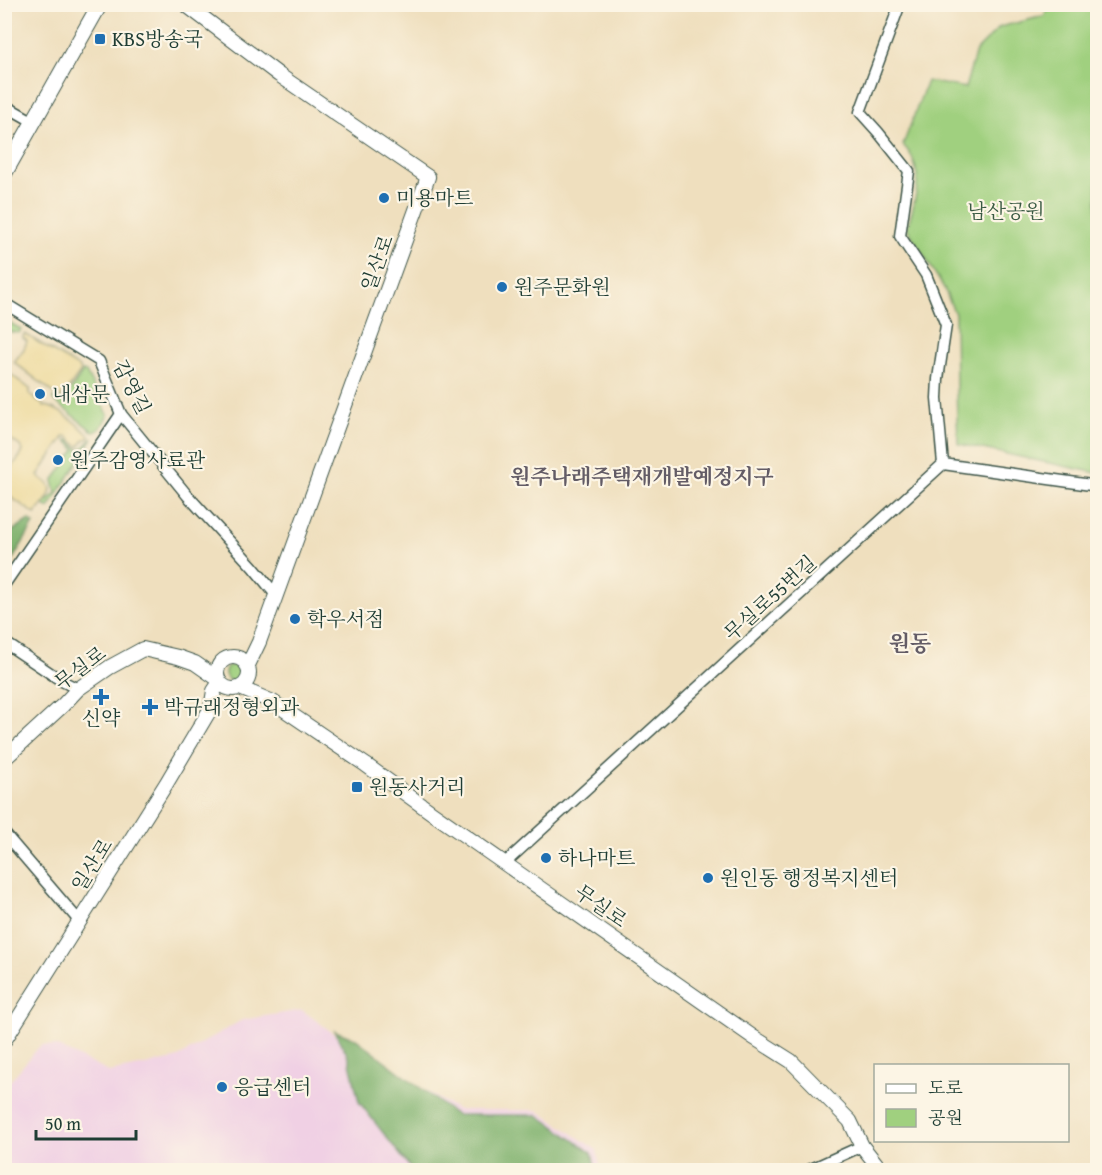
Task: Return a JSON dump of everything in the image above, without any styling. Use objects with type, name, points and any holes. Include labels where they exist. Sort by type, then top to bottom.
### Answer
[{"type":"main road","points":[[4,174],[100,4]]},
{"type":"street","name":"일산로","points":[[184,4],[279,75],[428,177],[259,642],[240,663]]},
{"type":"street","points":[[900,4],[860,112],[909,171],[900,236],[926,275],[946,325],[937,398],[943,464],[1098,486]]},
{"type":"street","points":[[4,105],[34,122]]},
{"type":"street","name":"감영길","points":[[4,303],[99,362],[121,414],[187,495],[276,595]]},
{"type":"street","points":[[4,585],[121,414]]},
{"type":"street","name":"무실로55번길","points":[[505,862],[943,464]]},
{"type":"street","points":[[4,642],[62,681],[78,689]]},
{"type":"street","name":"무실로","points":[[4,759],[78,689],[110,667],[143,649],[195,663]]},
{"type":"street","points":[[195,663],[240,663],[273,702]]},
{"type":"street","points":[[195,663],[227,685],[273,702]]},
{"type":"street","points":[[227,685],[247,682],[249,678],[240,663]]},
{"type":"street","points":[[227,685],[217,674],[217,668],[240,663]]},
{"type":"street","name":"일산로","points":[[4,1041],[166,784],[211,708],[214,691],[227,685]]},
{"type":"street","name":"무실로","points":[[273,702],[791,1061],[850,1121],[862,1146],[880,1170]]},
{"type":"street","points":[[4,833],[80,921]]},
{"type":"street","points":[[809,1170],[862,1146]]},
{"type":"shaded area","points":[[302,1010],[348,1044],[458,1110],[537,1110],[597,1150],[601,1170],[5,1170],[5,1087],[42,1045],[56,1046],[109,1072],[175,1059],[242,1020]]},
{"type":"green space","name":"남산공원","points":[[1050,4],[1097,5],[1097,473],[958,444],[955,314],[944,288],[907,228],[916,195],[917,174],[915,164],[903,145],[927,81],[965,88],[976,51],[1000,27],[1044,16]]},
{"type":"green space","points":[[4,320],[21,329],[19,333],[5,331]]},
{"type":"green space","points":[[83,371],[86,372],[108,415],[100,429],[94,432],[53,400],[53,398],[65,399]]},
{"type":"green space","points":[[93,438],[49,508],[44,505],[56,493],[53,481],[75,450],[66,440],[79,450]]},
{"type":"green space","points":[[29,520],[34,524],[5,572],[6,535]]},
{"type":"green space","points":[[230,665],[236,665],[241,673],[239,679],[230,681],[225,676],[225,670]]},
{"type":"green space","points":[[335,1031],[356,1039],[456,1115],[538,1115],[592,1153],[596,1170],[412,1170],[359,1102],[349,1058]]},
{"type":"sand","points":[[25,334],[80,368],[81,371],[63,396],[59,397],[14,362],[24,349],[27,341],[23,338]]},
{"type":"sand","points":[[5,370],[30,389],[30,394],[44,406],[55,409],[68,417],[90,438],[84,440],[79,447],[65,436],[38,475],[51,488],[46,500],[35,514],[5,493],[5,471],[7,473],[23,451],[5,435]]},
{"type":"place","name":"KBS방송국","points":[[100,39]]},
{"type":"place","name":"미용마트","points":[[384,198]]},
{"type":"place","name":"원주문화원","points":[[502,287]]},
{"type":"place","name":"내삼문","points":[[40,394]]},
{"type":"place","name":"원주감영사료관","points":[[58,460]]},
{"type":"place","name":"학우서점","points":[[295,619]]},
{"type":"place","name":"신약","points":[[101,697]]},
{"type":"place","name":"박규래정형외과","points":[[150,707]]},
{"type":"place","name":"원동사거리","points":[[357,787]]},
{"type":"place","name":"하나마트","points":[[546,858]]},
{"type":"place","name":"원인동 행정복지센터","points":[[708,878]]},
{"type":"place","name":"응급센터","points":[[222,1087]]},
{"type":"district","name":"원주나래주택재개발예정지구","points":[[642,477]]},
{"type":"district","name":"원동","points":[[910,643]]}]
